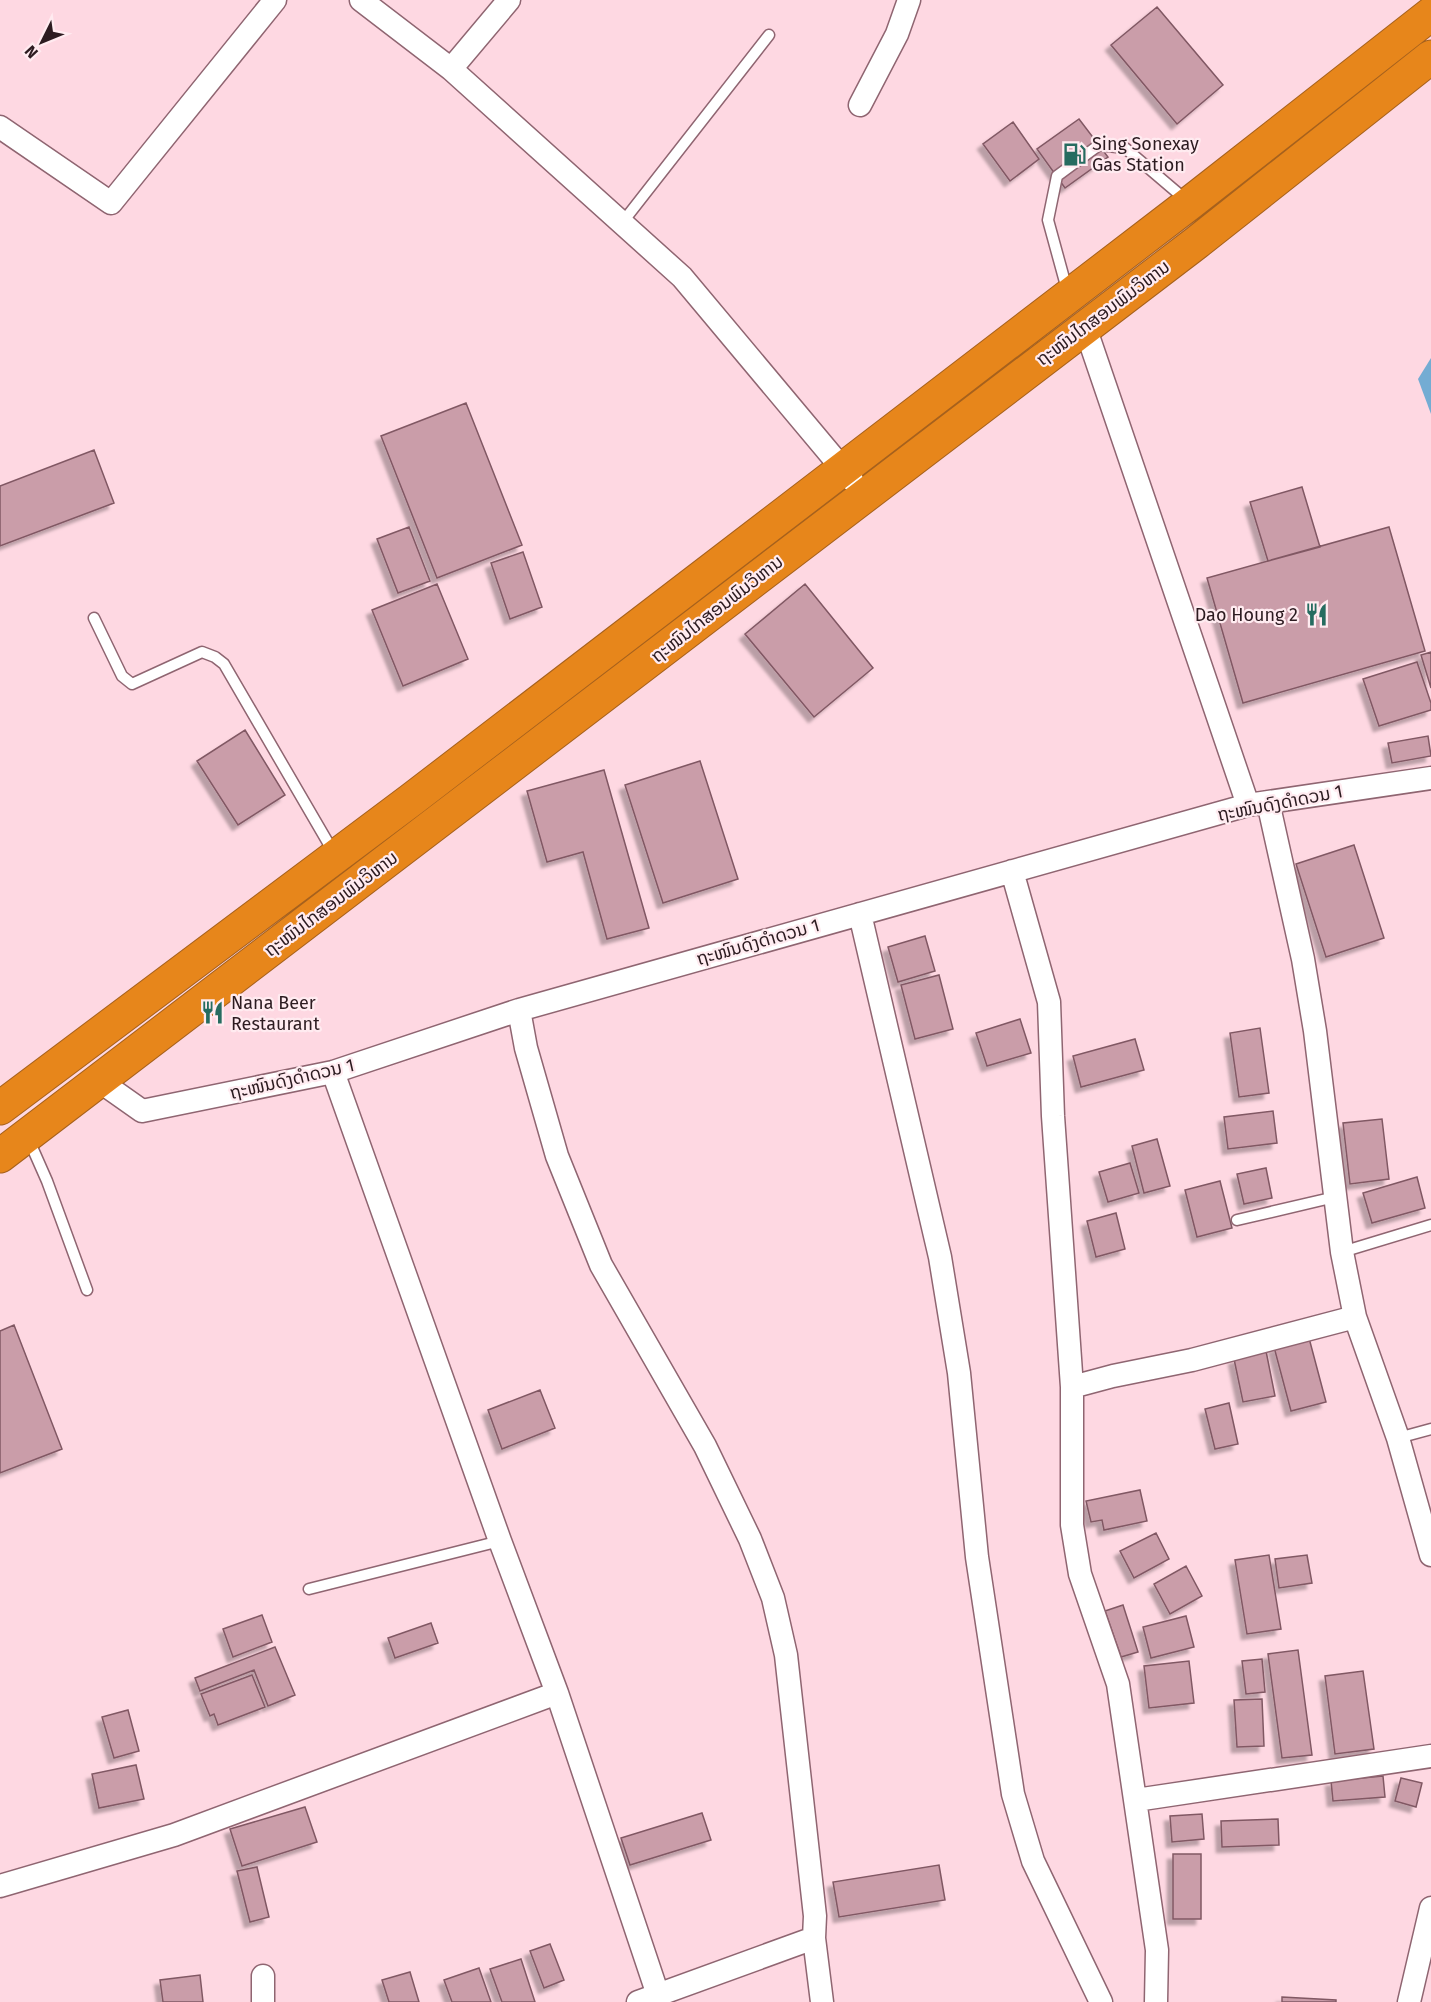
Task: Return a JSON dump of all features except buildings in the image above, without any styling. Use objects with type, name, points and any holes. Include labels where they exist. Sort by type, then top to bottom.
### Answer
[{"type":"highway","name":"ຖະໜົນໄກສອນພົມວິຫານ","points":[[4,1098],[421,792],[1182,209],[1431,14]]},
{"type":"highway","points":[[1386,48],[1419,66]]},
{"type":"highway","name":"ຖະໜົນໄກສອນພົມວິຫານ","points":[[0,1156],[1196,243],[1419,66]]},
{"type":"highway","points":[[1182,209],[1196,243]]},
{"type":"street","points":[[0,127],[111,203],[275,0]]},
{"type":"street","points":[[361,0],[451,69],[682,278],[864,496]]},
{"type":"street","points":[[451,69],[508,0]]},
{"type":"street","points":[[860,105],[897,34],[909,0]]},
{"type":"street","points":[[1085,327],[1258,804],[1303,959],[1315,1031],[1342,1252],[1355,1317],[1398,1438],[1431,1555]]},
{"type":"street","name":"ຖະໜົນດົງດຳດວນ 1","points":[[98,1080],[142,1111],[333,1072],[519,1010],[1258,804],[1431,778]]},
{"type":"street","points":[[1012,872],[1049,1002],[1053,1116],[1072,1386],[1072,1524],[1080,1574],[1118,1683],[1157,1950],[1156,2002]]},
{"type":"street","points":[[860,914],[940,1257],[959,1373],[977,1557],[1013,1794],[1033,1861],[1101,2002]]},
{"type":"street","points":[[519,1010],[526,1048],[557,1156],[601,1265],[705,1446],[750,1539],[773,1598],[786,1655],[815,1916],[814,1938],[822,2002]]},
{"type":"street","points":[[333,1072],[556,1693],[648,1999],[814,1938]]},
{"type":"street","points":[[1072,1386],[1192,1360],[1355,1317]]},
{"type":"street","points":[[0,1886],[174,1835],[556,1693]]},
{"type":"street","points":[[1136,1800],[1431,1756]]},
{"type":"street","points":[[1409,2002],[1431,1908]]},
{"type":"street","points":[[263,1976],[263,2002]]},
{"type":"lane","points":[[622,223],[769,35]]},
{"type":"lane","points":[[1068,296],[1048,220],[1058,177],[1099,145],[1125,148],[1182,209]]},
{"type":"lane","points":[[94,618],[122,676],[132,684],[202,652],[215,657],[224,664],[335,855]]},
{"type":"lane","points":[[27,1136],[47,1180],[87,1290]]},
{"type":"lane","points":[[1238,1220],[1335,1197]]},
{"type":"lane","points":[[1342,1252],[1431,1225]]},
{"type":"lane","points":[[1398,1438],[1431,1430]]},
{"type":"lane","points":[[309,1589],[500,1541]]},
{"type":"water","points":[[1431,358],[1431,414],[1418,379]]},
{"type":"place","name":"Sing Sonexay Gas Station","points":[[1074,154]]},
{"type":"place","name":"Dao Houng 2","points":[[1316,615]]},
{"type":"place","name":"Nana Beer Restaurant","points":[[213,1013]]}]
